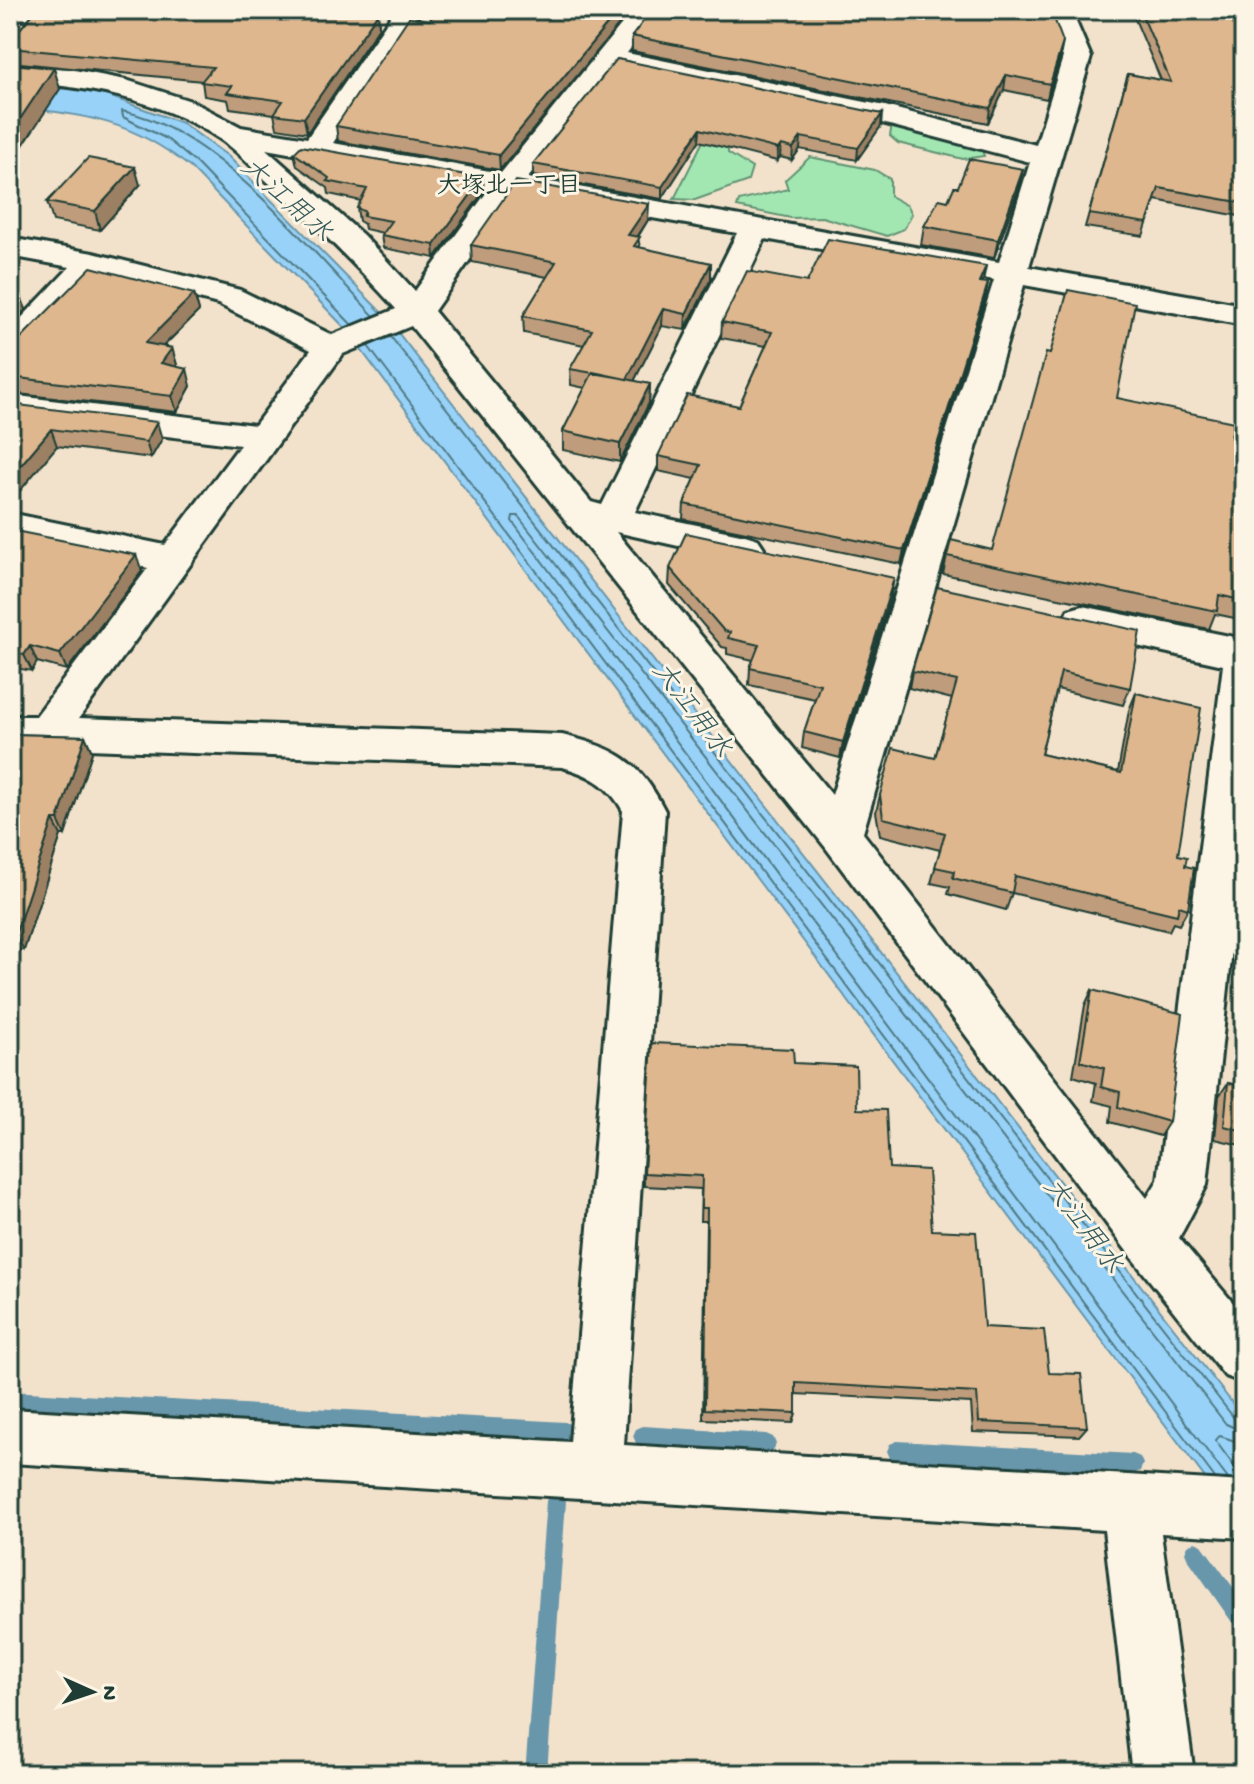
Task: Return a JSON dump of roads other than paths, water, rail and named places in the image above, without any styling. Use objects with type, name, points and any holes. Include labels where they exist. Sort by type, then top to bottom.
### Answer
[{"type":"street","points":[[315,148],[408,10]]},
{"type":"street","points":[[28,732],[173,560],[337,345],[407,316],[647,10]]},
{"type":"street","points":[[841,836],[1077,57],[1058,10]]},
{"type":"street","points":[[10,12],[115,11]]},
{"type":"street","points":[[609,57],[843,106],[1046,157]]},
{"type":"street","points":[[10,73],[122,85],[202,114],[233,134],[352,242],[407,316],[596,516],[1150,1241],[1244,1357]]},
{"type":"street","points":[[233,134],[510,181],[1244,315]]},
{"type":"street","points":[[596,516],[756,226]]},
{"type":"street","points":[[10,247],[93,262],[229,297],[337,345]]},
{"type":"street","points":[[10,350],[93,262]]},
{"type":"street","points":[[10,406],[264,437]]},
{"type":"street","points":[[596,516],[780,555]]},
{"type":"street","points":[[10,526],[173,560]]},
{"type":"street","points":[[1041,611],[1244,654],[1182,1185],[1150,1241]]},
{"type":"street","points":[[28,732],[562,751],[603,761],[633,788],[644,811],[595,1472]]},
{"type":"street","points":[[10,1436],[1226,1509]]},
{"type":"street","points":[[1129,1503],[1163,1774]]},
{"type":"water","name":"大江用水","points":[[10,86],[73,89],[106,95],[182,123],[228,156],[385,316],[1244,1418],[1244,1530],[344,327],[191,168],[169,152],[127,129],[106,122],[10,107]]},
{"type":"waterway","points":[[10,1401],[565,1432]]},
{"type":"waterway","points":[[643,1436],[766,1444]]},
{"type":"waterway","points":[[897,1451],[1133,1464]]},
{"type":"waterway","points":[[536,1774],[556,1501]]},
{"type":"waterway","points":[[1195,1552],[1244,1620]]},
{"type":"district","name":"大塚北一丁目","points":[[509,184]]}]
